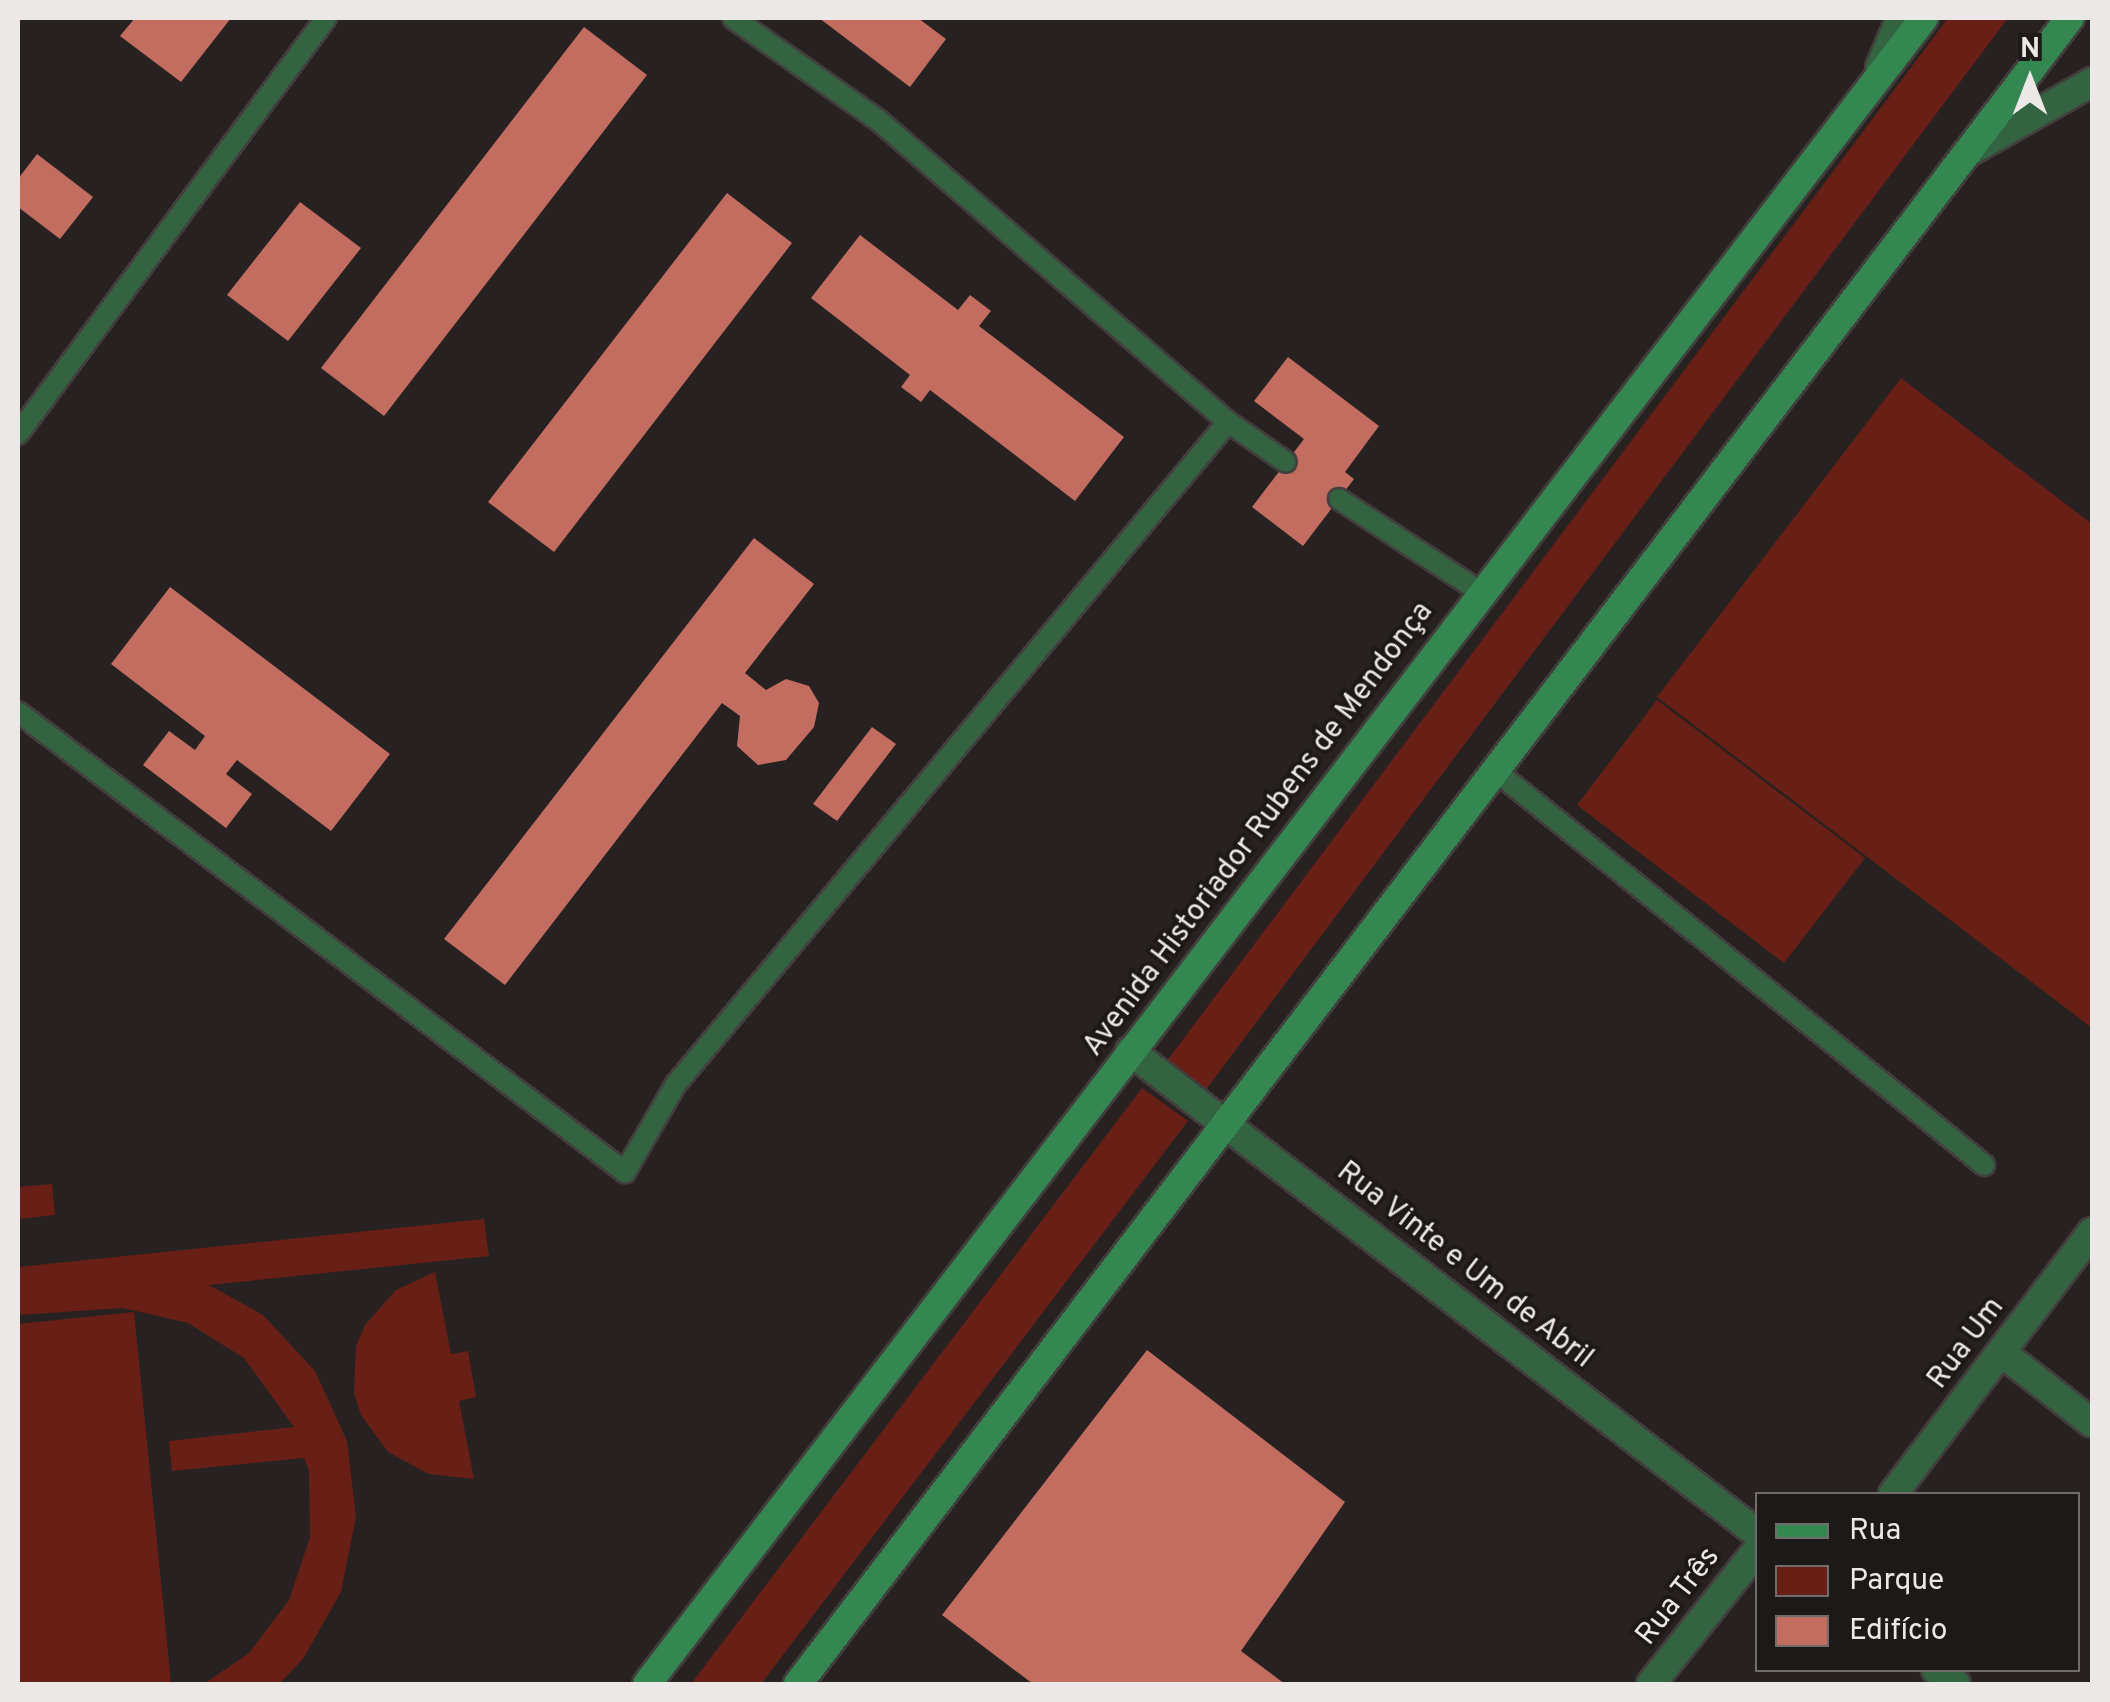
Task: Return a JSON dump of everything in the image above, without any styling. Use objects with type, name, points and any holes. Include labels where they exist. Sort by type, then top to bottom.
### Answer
[{"type":"main road","name":"Avenida Historiador Rubens de Mendonça","points":[[647,1684],[1924,18]]},
{"type":"main road","points":[[798,1684],[2070,18]]},
{"type":"street","points":[[1873,84],[1901,18]]},
{"type":"street","points":[[1965,154],[2092,82]]},
{"type":"street","name":"Rua Vinte e Um de Abril","points":[[1130,1050],[1755,1532]]},
{"type":"street","name":"Rua Um","points":[[1894,1492],[2092,1232]]},
{"type":"street","points":[[2000,1352],[2092,1423]]},
{"type":"street","name":"Rua Três","points":[[1651,1684],[1755,1553]]},
{"type":"lane","points":[[18,434],[326,18]]},
{"type":"lane","points":[[733,18],[878,120],[1228,422],[1286,462]]},
{"type":"lane","points":[[18,712],[624,1172],[676,1084],[1228,422]]},
{"type":"lane","points":[[1339,499],[1482,593]]},
{"type":"lane","points":[[1496,772],[1984,1164]]},
{"type":"green space","points":[[1948,18],[2008,18],[1205,1091],[1166,1062]]},
{"type":"green space","points":[[1901,378],[2092,524],[2092,1028],[1657,697]]},
{"type":"green space","points":[[1657,700],[1865,858],[1784,963],[1577,805]]},
{"type":"green space","points":[[1142,1088],[1188,1121],[761,1684],[691,1684]]},
{"type":"green space","points":[[52,1184],[55,1215],[18,1219],[18,1187]]},
{"type":"green space","points":[[484,1219],[489,1256],[209,1285],[263,1315],[315,1371],[347,1441],[356,1517],[341,1592],[303,1659],[279,1684],[204,1684],[249,1653],[289,1600],[310,1537],[309,1471],[304,1458],[172,1471],[169,1441],[294,1427],[244,1358],[188,1323],[123,1308],[18,1315],[18,1267]]},
{"type":"green space","points":[[435,1272],[451,1354],[468,1351],[476,1397],[459,1401],[474,1479],[429,1474],[388,1452],[361,1415],[354,1393],[356,1346],[365,1325],[396,1290]]},
{"type":"green space","points":[[134,1312],[171,1683],[18,1684],[18,1324]]},
{"type":"building","points":[[135,18],[231,18],[181,82],[120,36]]},
{"type":"building","points":[[819,18],[918,18],[946,39],[910,87]]},
{"type":"building","points":[[584,27],[647,75],[384,416],[321,368]]},
{"type":"building","points":[[37,154],[93,197],[60,239],[18,207],[18,179]]},
{"type":"building","points":[[727,193],[792,243],[554,552],[488,502]]},
{"type":"building","points":[[300,202],[361,248],[288,341],[227,295]]},
{"type":"building","points":[[860,235],[958,310],[970,295],[991,311],[979,326],[1124,437],[1075,501],[930,390],[921,402],[901,387],[910,375],[811,298]]},
{"type":"building","points":[[1288,357],[1379,426],[1345,472],[1354,479],[1303,546],[1252,507],[1304,439],[1254,401]]},
{"type":"building","points":[[754,538],[814,584],[745,673],[766,690],[786,679],[809,686],[819,703],[814,727],[786,760],[758,765],[737,746],[740,716],[722,703],[505,985],[444,939]]},
{"type":"building","points":[[170,587],[390,754],[331,831],[237,760],[226,774],[252,794],[226,828],[143,765],[169,731],[195,750],[205,736],[111,664]]},
{"type":"building","points":[[872,727],[896,744],[837,821],[813,804]]},
{"type":"building","points":[[1147,1350],[1345,1502],[1241,1651],[1285,1684],[1033,1684],[942,1615]]}]
